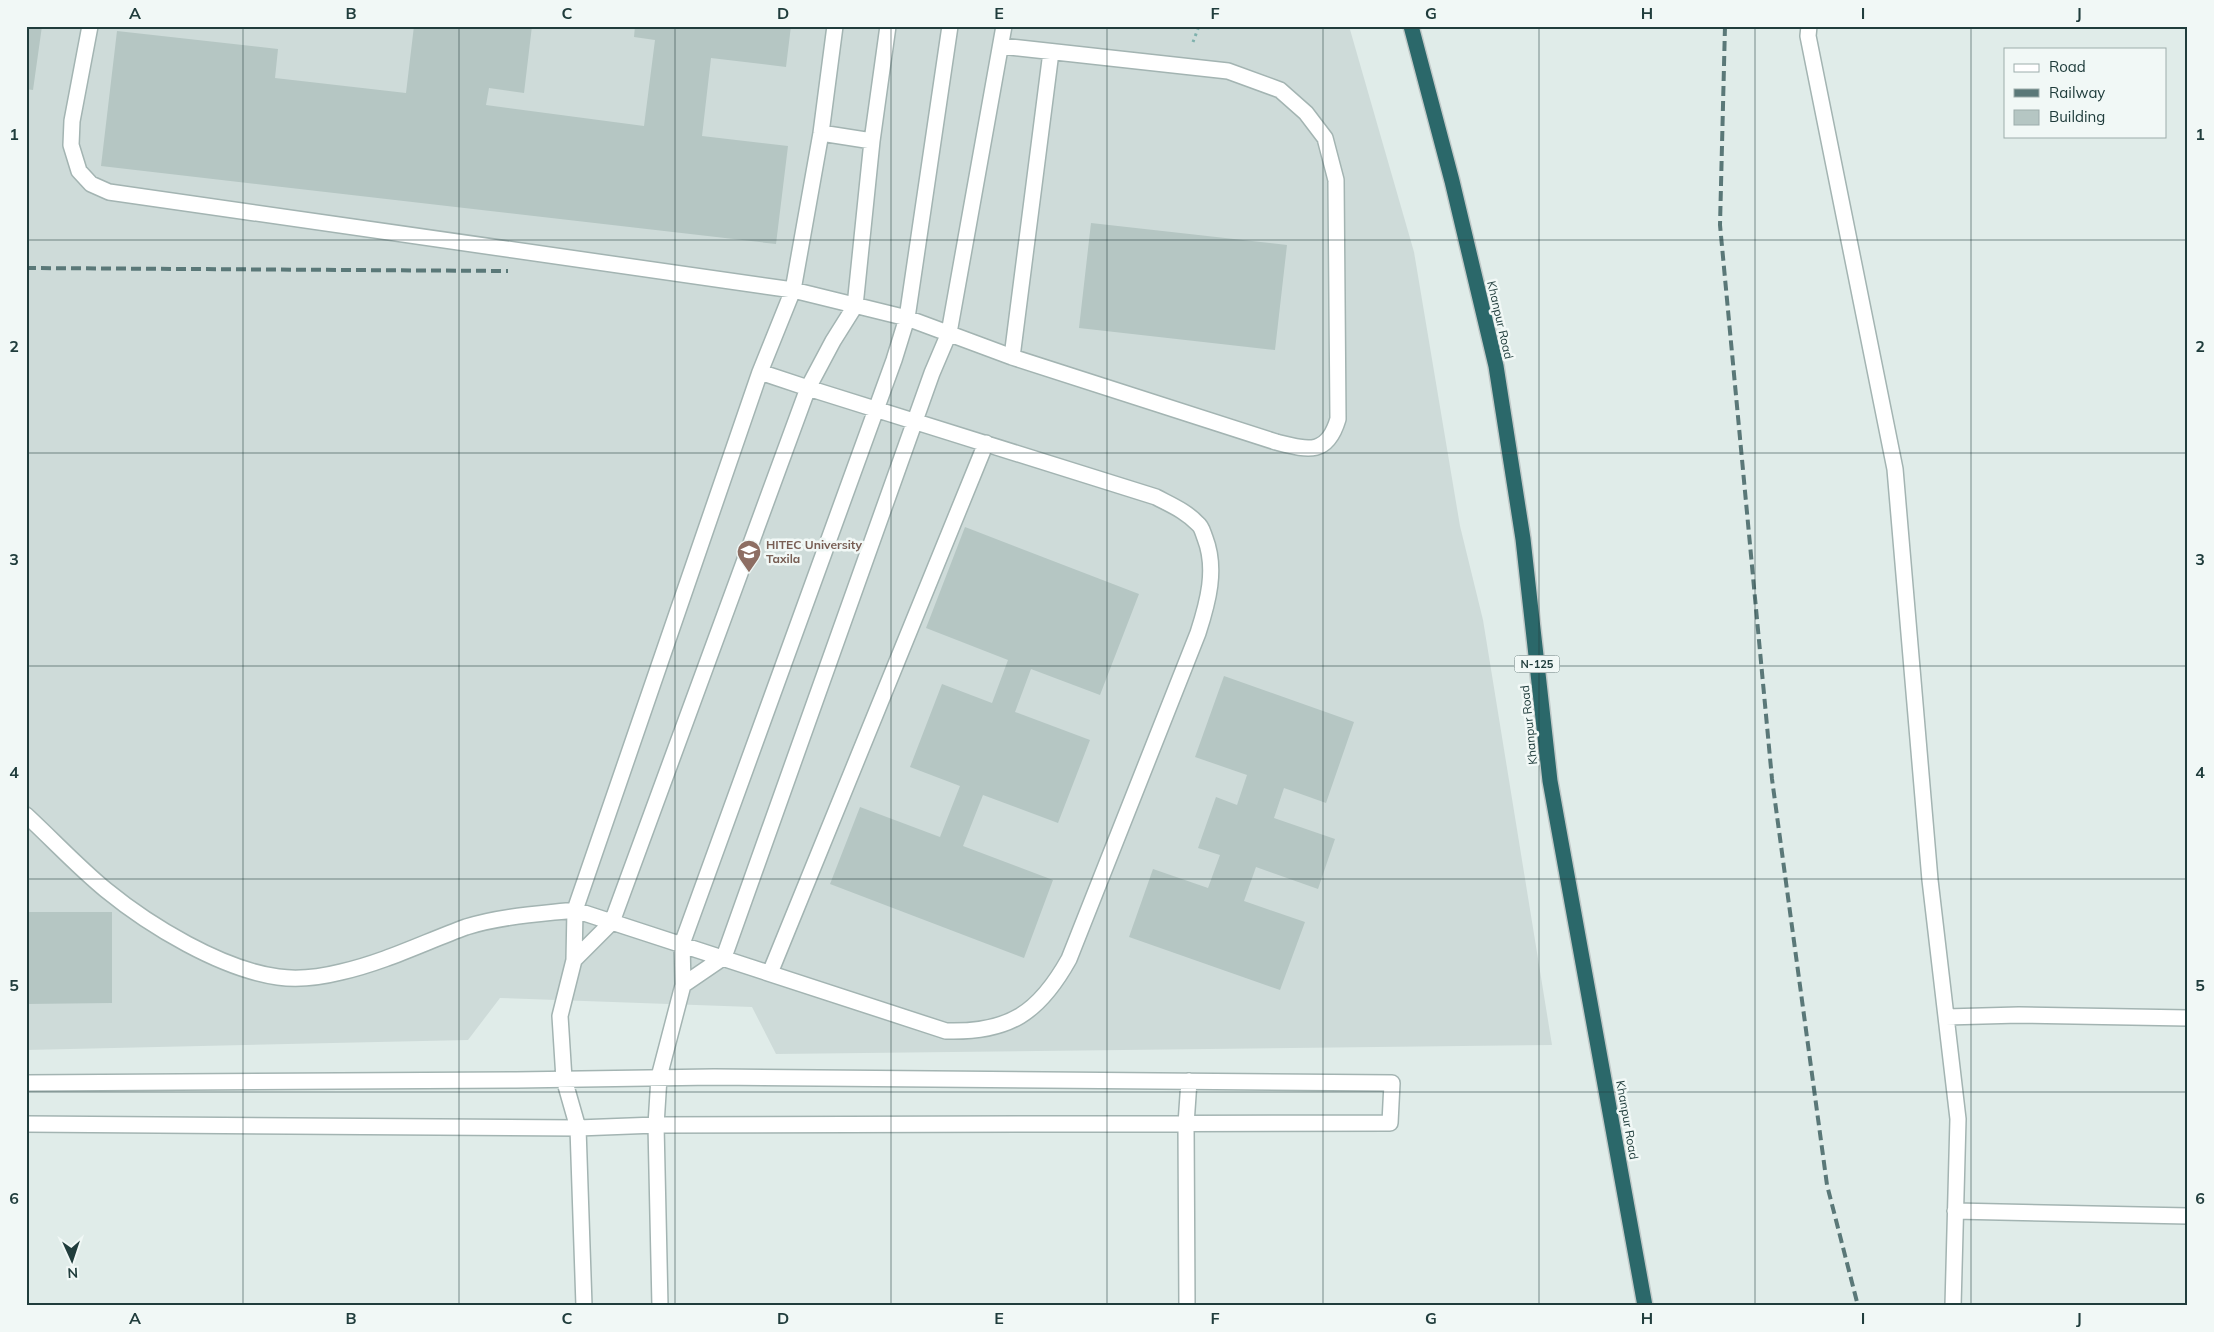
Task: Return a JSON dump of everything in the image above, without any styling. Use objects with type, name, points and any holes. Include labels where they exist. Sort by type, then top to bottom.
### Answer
[{"type":"highway","name":"Khanpur Road","points":[[1411,26],[1452,181],[1496,366],[1523,539],[1550,781],[1645,1306]]},
{"type":"street","points":[[90,26],[72,121],[71,145],[79,171],[91,184],[109,192],[793,290],[907,318],[1012,357],[1300,448],[1320,447],[1333,436],[1338,419],[1336,180],[1325,138],[1306,113],[1280,90],[1228,71],[1001,46]]},
{"type":"street","points":[[584,1306],[578,1128],[564,1079],[560,1016],[574,960],[575,910],[760,372],[793,290],[821,134],[835,26]]},
{"type":"street","points":[[574,960],[612,922],[808,388],[833,341],[855,306],[872,141],[888,26]]},
{"type":"street","points":[[660,1306],[656,1125],[659,1077],[684,985],[682,944],[876,409],[907,318],[950,26]]},
{"type":"street","points":[[684,985],[724,957],[915,421],[949,333],[1004,26]]},
{"type":"street","points":[[1808,26],[1808,36],[1895,469],[1930,880],[1958,1119],[1953,1306]]},
{"type":"street","points":[[1012,357],[1052,52]]},
{"type":"street","points":[[821,134],[872,141]]},
{"type":"street","points":[[26,815],[106,890],[172,935],[238,966],[277,977],[309,978],[342,972],[398,954],[468,927],[511,918],[575,910],[724,957],[946,1031],[972,1032],[1000,1026],[1029,1010],[1055,984],[1069,959],[1198,633],[1208,600],[1210,584],[1208,546],[1200,525],[1182,510],[1156,497],[760,372]]},
{"type":"street","points":[[770,973],[986,444]]},
{"type":"street","points":[[1946,1017],[2019,1015],[2188,1018]]},
{"type":"street","points":[[26,1083],[659,1077],[1392,1083],[1390,1123],[656,1125],[578,1128],[26,1124]]},
{"type":"street","points":[[1187,1306],[1186,1124],[1189,1081]]},
{"type":"street","points":[[1955,1211],[2188,1216]]},
{"type":"shaded area","name":"HITEC University Taxila","points":[[26,26],[1349,26],[1414,252],[1460,526],[1483,620],[1552,1045],[776,1054],[752,1007],[500,998],[468,1040],[26,1050]]},
{"type":"building","points":[[26,26],[42,26],[33,90],[26,89]]},
{"type":"building","points":[[414,26],[532,26],[524,93],[489,88],[486,105],[644,126],[655,40],[634,37],[635,26],[791,26],[786,67],[711,58],[702,136],[788,146],[776,244],[101,166],[117,31],[278,49],[275,78],[406,93]]},
{"type":"building","points":[[1091,223],[1287,245],[1275,350],[1079,328]]},
{"type":"building","points":[[965,527],[1139,594],[1100,695],[1031,669],[1015,712],[1090,740],[1058,823],[983,795],[963,846],[1053,880],[1024,958],[830,884],[860,807],[940,837],[960,786],[910,767],[942,684],[992,703],[1008,660],[926,628]]},
{"type":"building","points":[[1224,676],[1354,722],[1326,803],[1284,788],[1274,818],[1335,839],[1318,889],[1256,867],[1244,901],[1305,922],[1280,990],[1129,937],[1153,869],[1208,888],[1220,855],[1198,848],[1216,797],[1237,805],[1247,775],[1195,757]]},
{"type":"building","points":[[26,912],[112,912],[112,1003],[26,1004]]},
{"type":"railway","points":[[1725,26],[1720,225],[1772,779],[1827,1185],[1858,1306]]},
{"type":"railway","points":[[26,268],[508,271]]},
{"type":"place","name":"HITEC University Taxila","points":[[749,573]]}]
